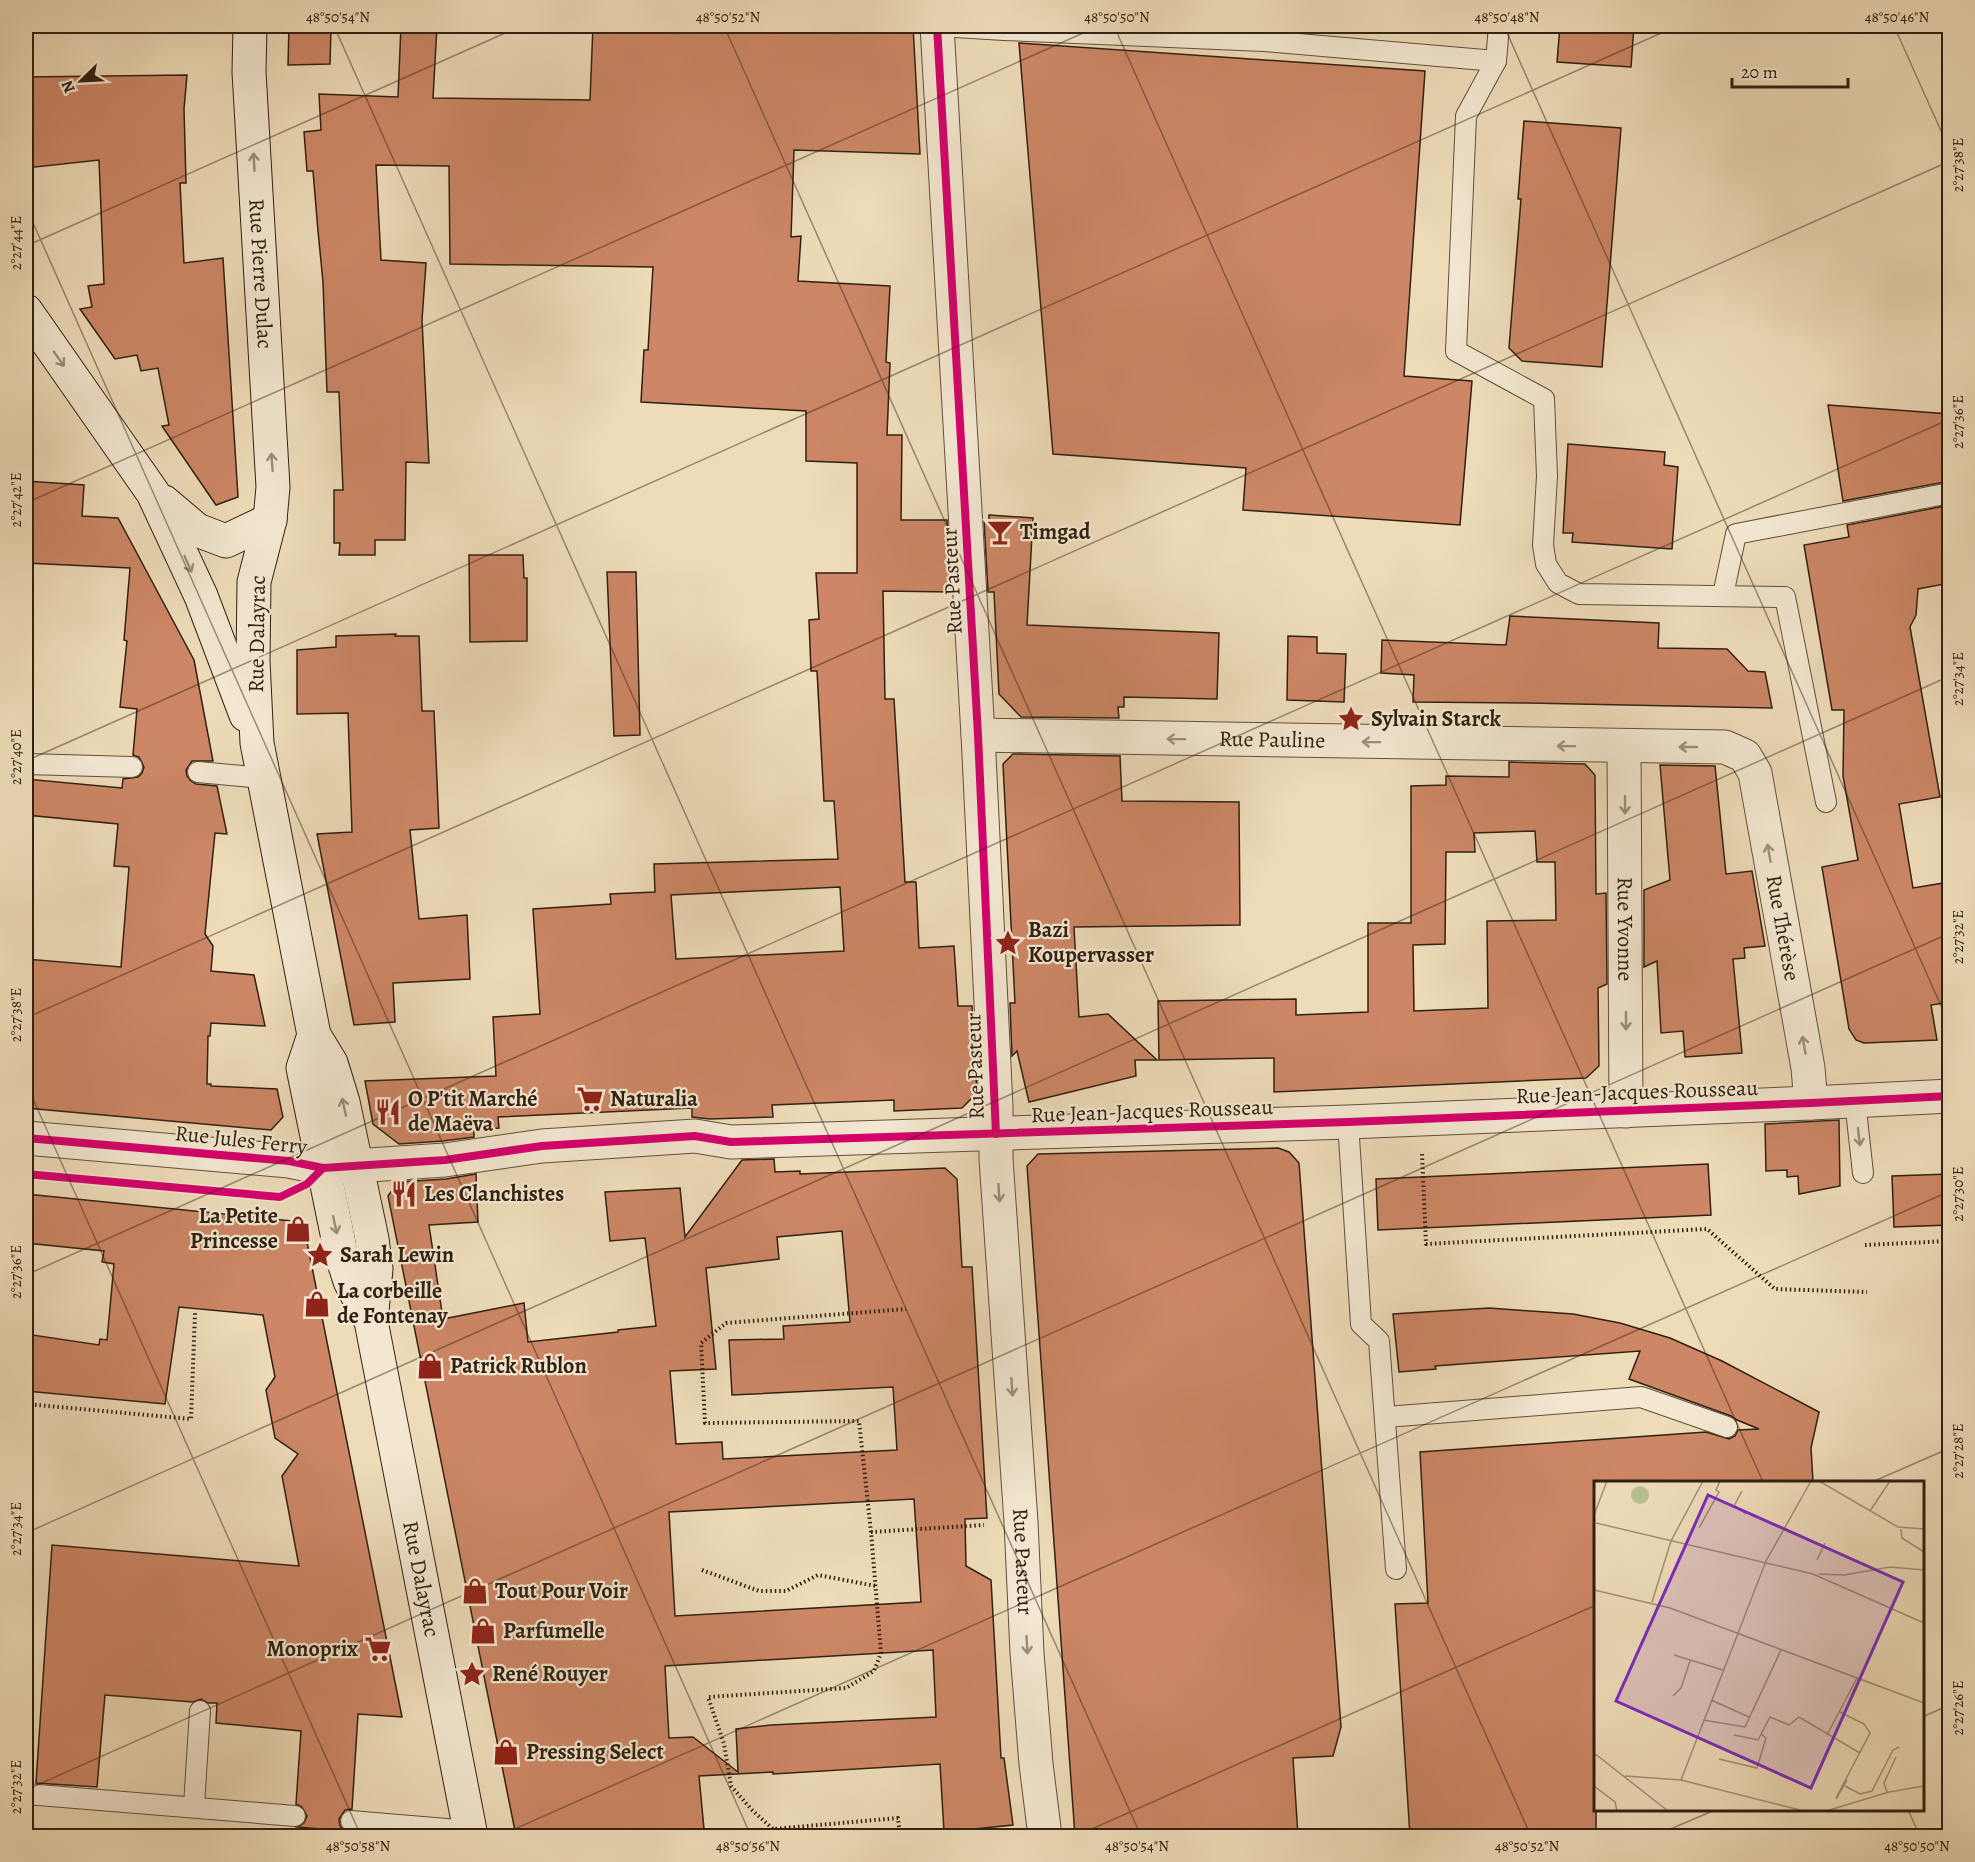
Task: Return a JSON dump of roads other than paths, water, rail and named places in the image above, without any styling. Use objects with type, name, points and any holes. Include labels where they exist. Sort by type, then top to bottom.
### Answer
[{"type":"street","name":"Rue Pierre Dulac","points":[[250,26],[249,72],[273,486],[270,520]]},
{"type":"street","name":"Rue Pasteur","points":[[938,26],[978,735],[996,1160],[1022,1522],[1027,1653],[1036,1764],[1045,1836]]},
{"type":"street","name":"Rue Dalayrac","points":[[26,311],[153,493],[201,596],[257,743]]},
{"type":"street","name":"Rue Dalayrac","points":[[153,493],[197,530],[226,541],[270,520]]},
{"type":"street","name":"Rue Dalayrac","points":[[270,520],[254,582],[253,661],[257,743],[262,777],[314,1035],[332,1063],[356,1165],[376,1269],[371,1321],[470,1834]]},
{"type":"street","name":"Rue Pauline","points":[[978,735],[1725,747],[1745,756]]},
{"type":"street","name":"Rue Yvonne","points":[[1624,747],[1626,1110]]},
{"type":"street","name":"Rue Thérèse","points":[[1745,756],[1755,772],[1808,1068],[1811,1103]]},
{"type":"street","name":"Rue Dalayrac","points":[[314,1035],[303,1068],[344,1262],[350,1281],[371,1321]]},
{"type":"street","name":"Rue Jean-Jacques Rousseau","points":[[356,1165],[445,1160],[542,1146],[695,1136],[731,1142],[996,1134],[1348,1122],[1950,1096]]},
{"type":"street","name":"Rue Jules Ferry","points":[[26,1138],[289,1161],[323,1168]]},
{"type":"street","points":[[323,1168],[356,1165]]},
{"type":"lane","points":[[938,26],[1004,30],[1265,33],[1496,61]]},
{"type":"lane","points":[[1499,26],[1496,61],[1466,116],[1456,351],[1544,399],[1546,476],[1543,545],[1546,564],[1558,583],[1579,594],[1785,597],[1826,802]]},
{"type":"lane","points":[[1723,595],[1736,534],[1950,494]]},
{"type":"lane","points":[[26,764],[132,767]]},
{"type":"lane","points":[[198,772],[262,777]]},
{"type":"lane","points":[[1855,1101],[1863,1173]]},
{"type":"lane","points":[[1348,1122],[1361,1324],[1379,1341],[1396,1569]]},
{"type":"lane","points":[[1386,1417],[1641,1397],[1726,1428]]},
{"type":"lane","points":[[194,1806],[201,1712]]},
{"type":"lane","points":[[26,1794],[295,1816]]},
{"type":"lane","points":[[351,1821],[470,1834]]},
{"type":"place","name":"Timgad","points":[[1000,532]]},
{"type":"place","name":"Sylvain Starck","points":[[1351,719]]},
{"type":"place","name":"Bazi Koupervasser","points":[[1008,943]]},
{"type":"place","name":"Naturalia","points":[[590,1099]]},
{"type":"place","name":"O P'tit Marché de Maëva","points":[[388,1112]]},
{"type":"place","name":"Les Clanchistes","points":[[404,1194]]},
{"type":"place","name":"La Petite Princesse","points":[[298,1229]]},
{"type":"place","name":"Sarah Lewin","points":[[320,1255]]},
{"type":"place","name":"La corbeille de Fontenay","points":[[317,1304]]},
{"type":"place","name":"Patrick Rublon","points":[[430,1366]]},
{"type":"place","name":"Tout Pour Voir","points":[[475,1591]]},
{"type":"place","name":"Parfumelle","points":[[483,1631]]},
{"type":"place","name":"Monoprix","points":[[378,1649]]},
{"type":"place","name":"René Rouyer","points":[[472,1674]]},
{"type":"place","name":"Pressing Select","points":[[506,1752]]}]
